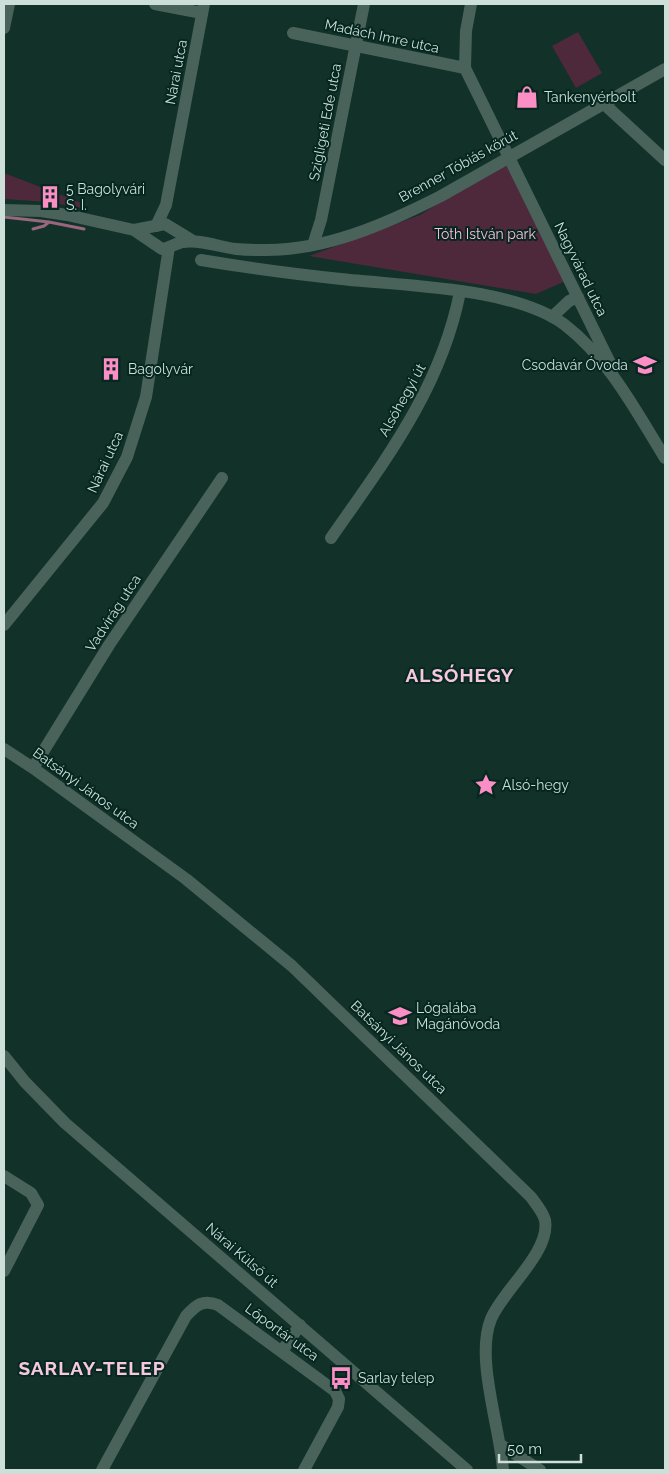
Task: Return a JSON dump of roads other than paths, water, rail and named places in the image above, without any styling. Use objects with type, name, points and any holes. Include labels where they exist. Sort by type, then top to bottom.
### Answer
[{"type":"street","points":[[4,28],[9,4]]},
{"type":"street","points":[[155,4],[203,8]]},
{"type":"street","name":"Szigligeti Ede utca","points":[[313,245],[321,220],[364,4]]},
{"type":"street","points":[[465,68],[466,31],[471,4]]},
{"type":"street","name":"Nárai utca","points":[[156,226],[166,205],[203,8]]},
{"type":"street","name":"Madách Imre utca","points":[[293,33],[465,68]]},
{"type":"street","name":"Nagyvárad utca","points":[[465,68],[626,396]]},
{"type":"street","name":"Brenner Tóbiás körút","points":[[163,246],[193,241],[238,249],[288,249],[313,245],[380,224],[410,212],[665,69]]},
{"type":"street","points":[[603,103],[665,160]]},
{"type":"street","name":"Nárai utca","points":[[166,205],[172,227]]},
{"type":"street","points":[[4,210],[59,214],[134,230],[163,246]]},
{"type":"street","points":[[134,230],[163,224],[172,227],[175,237],[163,246]]},
{"type":"street","points":[[156,226],[150,235],[163,246]]},
{"type":"street","name":"Brenner Tóbiás körút","points":[[172,227],[193,241]]},
{"type":"street","name":"Nárai utca","points":[[4,625],[91,520],[114,483],[127,457],[146,397],[160,309],[160,266],[163,246]]},
{"type":"street","points":[[202,260],[276,272],[460,292],[515,301],[552,317],[585,343],[606,367],[665,458]]},
{"type":"street","name":"Alsóhegyi út","points":[[331,538],[408,425],[441,358],[453,328],[460,292]]},
{"type":"street","points":[[552,317],[569,301],[578,297]]},
{"type":"street","name":"Vadvirág utca","points":[[33,768],[109,645],[222,478]]},
{"type":"street","name":"Batsányi János utca","points":[[4,749],[186,879],[292,966],[518,1184],[538,1208],[545,1219],[542,1240],[530,1261],[491,1317],[485,1343],[485,1362],[501,1445],[503,1470]]},
{"type":"street","name":"Nárai Külső út","points":[[4,1056],[25,1082],[65,1123],[467,1470]]},
{"type":"street","points":[[4,1176],[31,1194],[36,1199],[38,1205],[36,1213],[4,1271]]},
{"type":"street","name":"Lőportár utca","points":[[102,1470],[186,1316],[194,1307],[202,1302],[218,1305],[282,1350],[330,1385],[339,1399],[338,1407],[304,1470]]},
{"type":"street","points":[[282,1350],[300,1325]]},
{"type":"street","points":[[501,1445],[540,1470]]},
{"type":"waterway","points":[[4,217],[49,222],[84,229]]},
{"type":"waterway","points":[[33,229],[44,226],[49,222]]},
{"type":"place","name":"Tankenyérbolt","points":[[527,97]]},
{"type":"place","name":"5 Bagolyvári S. I.","points":[[50,197]]},
{"type":"place","name":"Csodavár Óvoda","points":[[645,365]]},
{"type":"place","name":"Bagolyvár","points":[[111,369]]},
{"type":"place","name":"Alsó-hegy","points":[[486,785]]},
{"type":"place","name":"Lógalába Magánóvoda","points":[[400,1016]]},
{"type":"place","name":"Sarlay telep","points":[[341,1378]]},
{"type":"district","name":"ALSÓHEGY","points":[[460,675]]},
{"type":"district","name":"SARLAY-TELEP","points":[[92,1368]]},
{"type":"park label","name":"Tóth István park","points":[[485,234]]}]
